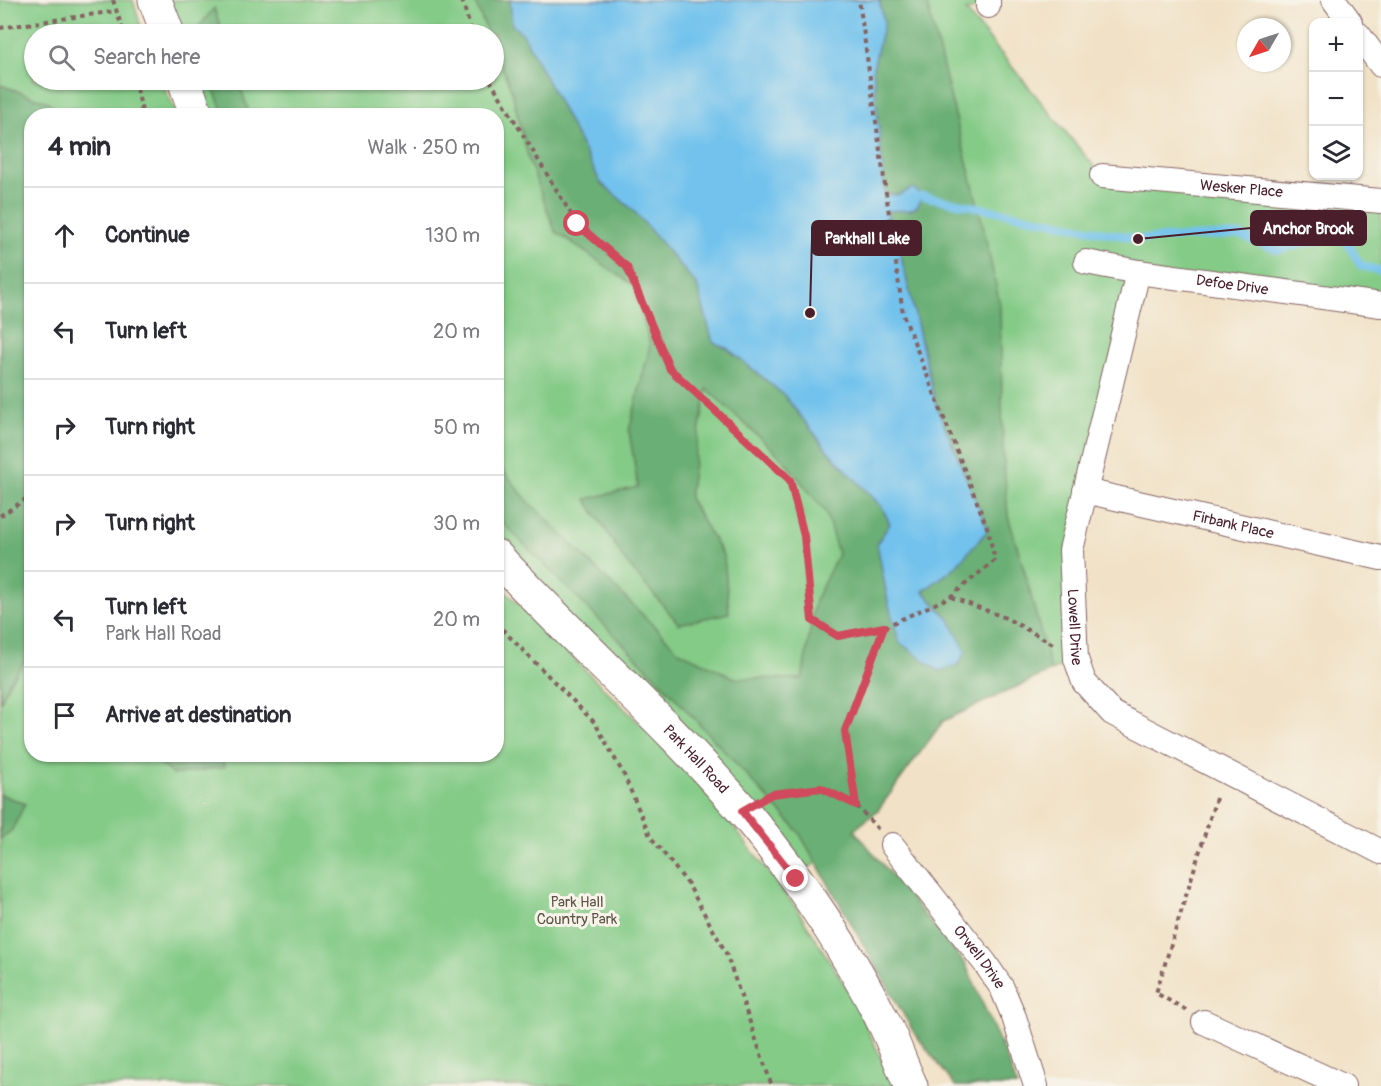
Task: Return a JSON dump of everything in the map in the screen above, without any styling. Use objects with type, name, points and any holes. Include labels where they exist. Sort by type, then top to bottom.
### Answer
[{"type":"main road","points":[[156,0],[164,24]]},
{"type":"main road","points":[[188,90],[194,108]]},
{"type":"main road","name":"Park Hall Road","points":[[504,564],[698,761],[742,811],[796,879],[840,945],[886,1028],[911,1086]]},
{"type":"street","points":[[1334,0],[1347,18]]},
{"type":"street","points":[[1363,40],[1381,65]]},
{"type":"street","name":"Wesker Place","points":[[1102,176],[1381,201]]},
{"type":"street","name":"Defoe Drive","points":[[1086,262],[1138,272],[1381,305]]},
{"type":"street","name":"Lowell Drive","points":[[1138,272],[1071,550],[1076,659],[1084,682],[1112,713],[1381,852]]},
{"type":"street","name":"Firbank Place","points":[[1085,491],[1381,558]]},
{"type":"street","name":"Orwell Drive","points":[[892,845],[1002,988],[1014,1017],[1036,1086]]},
{"type":"street","points":[[1204,1022],[1343,1086]]},
{"type":"path","points":[[113,0],[121,24]]},
{"type":"path","points":[[462,0],[469,24]]},
{"type":"path","points":[[496,90],[577,224],[627,267],[670,369],[790,480],[804,536],[812,620],[838,636],[884,627],[950,597],[995,560],[988,530],[903,314],[859,0]]},
{"type":"path","points":[[27,24],[116,11]]},
{"type":"path","points":[[0,28],[24,24]]},
{"type":"path","points":[[137,90],[141,108]]},
{"type":"path","points":[[0,516],[24,500]]},
{"type":"path","points":[[950,597],[1006,618],[1057,646]]},
{"type":"path","points":[[856,805],[845,731],[884,627]]},
{"type":"path","points":[[504,631],[595,723],[624,775],[650,836],[688,884],[726,953],[772,1086]]},
{"type":"path","points":[[1204,1022],[1156,993],[1225,771]]},
{"type":"path","points":[[742,811],[772,794],[821,788],[856,805],[892,845]]},
{"type":"green space","name":"Park Hall Country Park","points":[[0,0],[133,0],[140,24],[24,24],[24,90],[165,90],[174,108],[24,108],[24,762],[504,762],[504,590],[697,780],[797,909],[853,998],[894,1086],[0,1086]]},
{"type":"green space","points":[[161,0],[981,0],[981,8],[966,11],[1102,176],[1381,201],[1381,305],[1131,270],[1071,550],[1076,659],[943,721],[878,810],[796,879],[504,562],[504,108],[197,108],[189,90],[504,90],[504,24],[167,24]]},
{"type":"green space","points":[[474,0],[510,0],[513,25],[523,34],[601,183],[633,210],[697,285],[713,342],[728,349],[784,395],[828,451],[882,507],[890,524],[877,543],[888,602],[950,620],[923,591],[953,569],[988,530],[936,405],[897,239],[886,211],[910,210],[917,207],[913,188],[899,195],[885,194],[873,68],[884,22],[879,0],[926,0],[983,225],[1000,305],[1003,450],[1008,516],[1051,671],[943,721],[878,810],[854,830],[966,965],[1017,1086],[955,1086],[913,1031],[798,831],[653,674],[504,524],[504,472],[527,500],[679,651],[735,678],[802,679],[815,601],[838,554],[826,513],[783,459],[707,389],[689,498],[724,557],[729,613],[679,624],[625,561],[586,499],[638,487],[629,431],[650,345],[634,286],[555,231],[529,161],[512,92],[504,72],[504,24],[484,24]]},
{"type":"green space","points":[[214,8],[220,24],[201,24]]},
{"type":"green space","points":[[0,85],[48,102],[54,108],[24,108],[24,662],[10,681],[0,703]]},
{"type":"green space","points":[[214,90],[241,90],[248,108],[221,108]]},
{"type":"green space","points":[[157,762],[223,762],[225,767],[173,775]]},
{"type":"green space","points":[[0,794],[25,804],[12,830],[0,839]]},
{"type":"water","points":[[510,0],[879,0],[884,22],[873,68],[885,194],[899,195],[913,188],[922,196],[917,207],[910,210],[886,211],[897,239],[936,405],[988,530],[953,569],[923,591],[950,620],[966,652],[958,665],[939,671],[899,642],[888,602],[877,543],[890,524],[882,507],[828,451],[784,395],[728,349],[713,342],[697,285],[633,210],[601,183],[523,34],[512,25]]},
{"type":"waterway","points":[[922,196],[1138,239],[1239,235],[1278,250],[1342,234],[1361,266],[1381,271]]},
{"type":"place","name":"Anchor Brook","points":[[1138,239]]},
{"type":"place","name":"Parkhall Lake","points":[[810,313]]},
{"type":"route","points":[[577,224],[627,267],[670,369],[790,480],[804,536],[812,620],[838,636],[884,627],[845,731],[856,805],[821,788],[772,794],[742,811],[796,879]]}]
